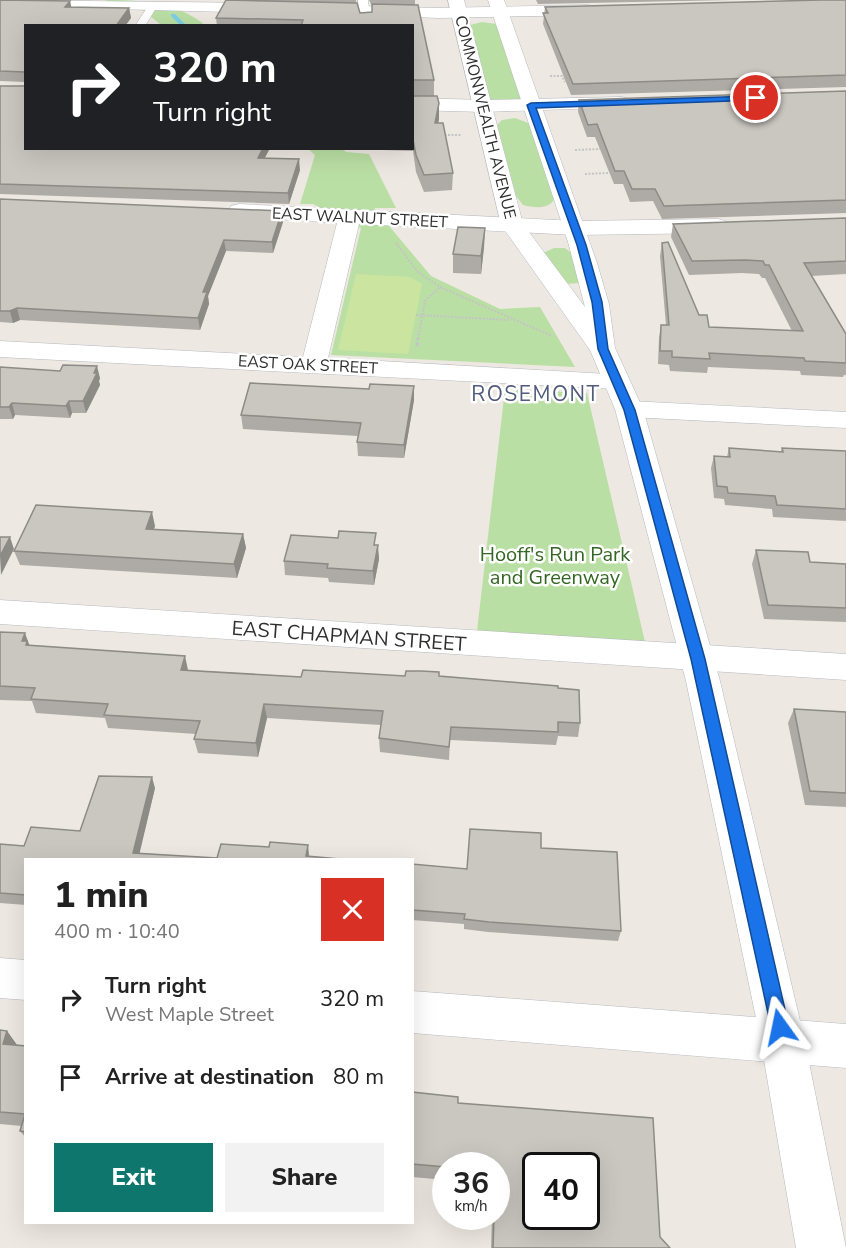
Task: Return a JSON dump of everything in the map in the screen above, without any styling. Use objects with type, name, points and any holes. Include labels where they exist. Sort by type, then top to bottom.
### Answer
[{"type":"street","points":[[0,1],[364,12],[498,6],[606,9]]},
{"type":"street","name":"COMMONWEALTH AVENUE","points":[[498,6],[575,228],[597,302],[603,349]]},
{"type":"street","name":"COMMONWEALTH AVENUE","points":[[459,7],[512,225],[603,349],[623,395],[698,659],[783,1042],[821,1248]]},
{"type":"street","points":[[414,104],[484,106],[646,102]]},
{"type":"street","name":"EAST WALNUT STREET","points":[[220,211],[575,228],[636,229],[744,225]]},
{"type":"street","points":[[314,364],[350,216]]},
{"type":"street","name":"EAST OAK STREET","points":[[0,349],[314,364],[846,420]]},
{"type":"street","name":"EAST CHAPMAN STREET","points":[[0,612],[846,667]]},
{"type":"street","points":[[0,978],[24,980]]},
{"type":"street","points":[[414,1012],[846,1046]]},
{"type":"lane","points":[[141,24],[153,5]]},
{"type":"path","points":[[552,76],[562,76]]},
{"type":"path","points":[[438,134],[465,136]]},
{"type":"path","points":[[572,150],[600,149]]},
{"type":"path","points":[[581,174],[609,173]]},
{"type":"path","points":[[392,238],[418,272],[440,287],[552,336]]},
{"type":"path","points":[[417,348],[426,299],[440,287]]},
{"type":"path","points":[[416,315],[514,320]]},
{"type":"green space","points":[[104,0],[144,2],[170,7],[194,17],[204,24],[160,24],[144,11]]},
{"type":"green space","points":[[482,22],[497,24],[522,100],[490,100],[470,25]]},
{"type":"green space","points":[[515,118],[531,124],[555,198],[549,205],[536,207],[523,205],[516,196],[497,125],[502,120]]},
{"type":"green space","points":[[309,150],[344,150],[369,154],[396,208],[374,208],[431,276],[500,309],[540,307],[575,367],[331,355],[361,228],[313,204],[300,204],[315,155]]},
{"type":"green space","points":[[554,248],[565,248],[573,254],[579,283],[566,284],[543,253]]},
{"type":"green space","points":[[356,274],[410,277],[422,284],[408,354],[338,350]]},
{"type":"green space","name":"Hooff's Run Park and Greenway","points":[[505,389],[587,393],[645,642],[477,631]]},
{"type":"building","points":[[0,0],[70,1],[65,7],[129,8],[117,24],[24,24],[24,72],[0,71]]},
{"type":"building","points":[[226,0],[357,3],[360,13],[372,12],[372,4],[418,5],[434,80],[414,80],[414,24],[302,24],[303,20],[216,18]]},
{"type":"building","points":[[846,0],[846,75],[573,84],[543,13],[548,13],[545,7]]},
{"type":"building","points":[[0,86],[24,86],[24,150],[262,150],[258,158],[299,159],[288,193],[0,184]]},
{"type":"building","points":[[846,91],[846,200],[664,206],[655,189],[632,189],[624,171],[615,171],[597,124],[588,125],[579,100]]},
{"type":"building","points":[[414,96],[437,96],[439,103],[435,123],[443,123],[453,173],[424,175],[416,155]]},
{"type":"building","points":[[0,199],[282,211],[272,242],[224,240],[203,292],[207,292],[198,318],[17,308],[0,311]]},
{"type":"building","points":[[846,218],[846,261],[804,263],[846,334],[846,363],[805,361],[804,358],[709,353],[710,359],[672,357],[672,351],[660,351],[661,325],[669,325],[662,243],[668,242],[699,315],[707,315],[709,327],[803,331],[769,265],[765,265],[763,261],[745,260],[692,261],[673,224]]},
{"type":"building","points":[[458,227],[485,228],[481,256],[453,254]]},
{"type":"building","points":[[63,365],[97,366],[94,373],[97,373],[83,401],[69,401],[66,406],[12,403],[9,407],[0,407],[0,367],[60,371]]},
{"type":"building","points":[[250,383],[369,389],[370,384],[414,386],[404,445],[357,442],[361,423],[241,415]]},
{"type":"building","points":[[729,448],[783,452],[782,448],[846,451],[846,509],[777,505],[775,496],[728,493],[727,487],[717,486],[714,456],[730,457]]},
{"type":"building","points":[[36,505],[152,512],[146,529],[243,534],[234,564],[14,551]]},
{"type":"building","points":[[339,531],[376,533],[374,545],[378,545],[373,571],[327,568],[328,564],[284,561],[291,535],[338,538]]},
{"type":"building","points":[[0,537],[10,537],[0,556]]},
{"type":"building","points":[[756,550],[808,552],[810,562],[846,564],[846,608],[768,605]]},
{"type":"building","points":[[0,632],[25,633],[22,641],[27,641],[26,645],[185,656],[181,670],[301,677],[303,670],[405,676],[406,671],[421,671],[439,672],[439,676],[558,686],[558,688],[579,690],[580,723],[558,722],[558,732],[451,727],[449,747],[379,738],[383,711],[264,704],[256,743],[194,739],[200,721],[104,715],[108,704],[31,699],[35,688],[0,686]]},
{"type":"building","points":[[794,709],[846,712],[846,793],[810,791]]},
{"type":"building","points":[[99,776],[152,777],[133,853],[217,858],[24,858],[24,895],[0,893],[0,844],[24,846],[31,827],[80,831]]},
{"type":"building","points":[[470,829],[541,833],[541,848],[617,852],[621,931],[489,922],[464,919],[465,914],[414,910],[414,864],[467,869]]},
{"type":"building","points":[[270,842],[308,845],[306,856],[329,858],[217,858],[221,844],[269,847]]},
{"type":"building","points":[[0,1030],[7,1031],[3,1044],[24,1046],[24,1114],[0,1112]]},
{"type":"building","points":[[414,1092],[458,1097],[458,1103],[653,1118],[660,1237],[670,1248],[493,1248],[494,1230],[510,1230],[510,1152],[432,1152],[432,1166],[414,1164]]},
{"type":"building","points":[[24,1117],[24,1132],[20,1131]]},
{"type":"waterway","points":[[173,15],[183,24]]},
{"type":"district","name":"ROSEMONT","points":[[536,394]]},
{"type":"route","points":[[756,98],[531,105],[581,245],[597,302],[603,349],[629,410],[698,659],[780,1027]]}]
